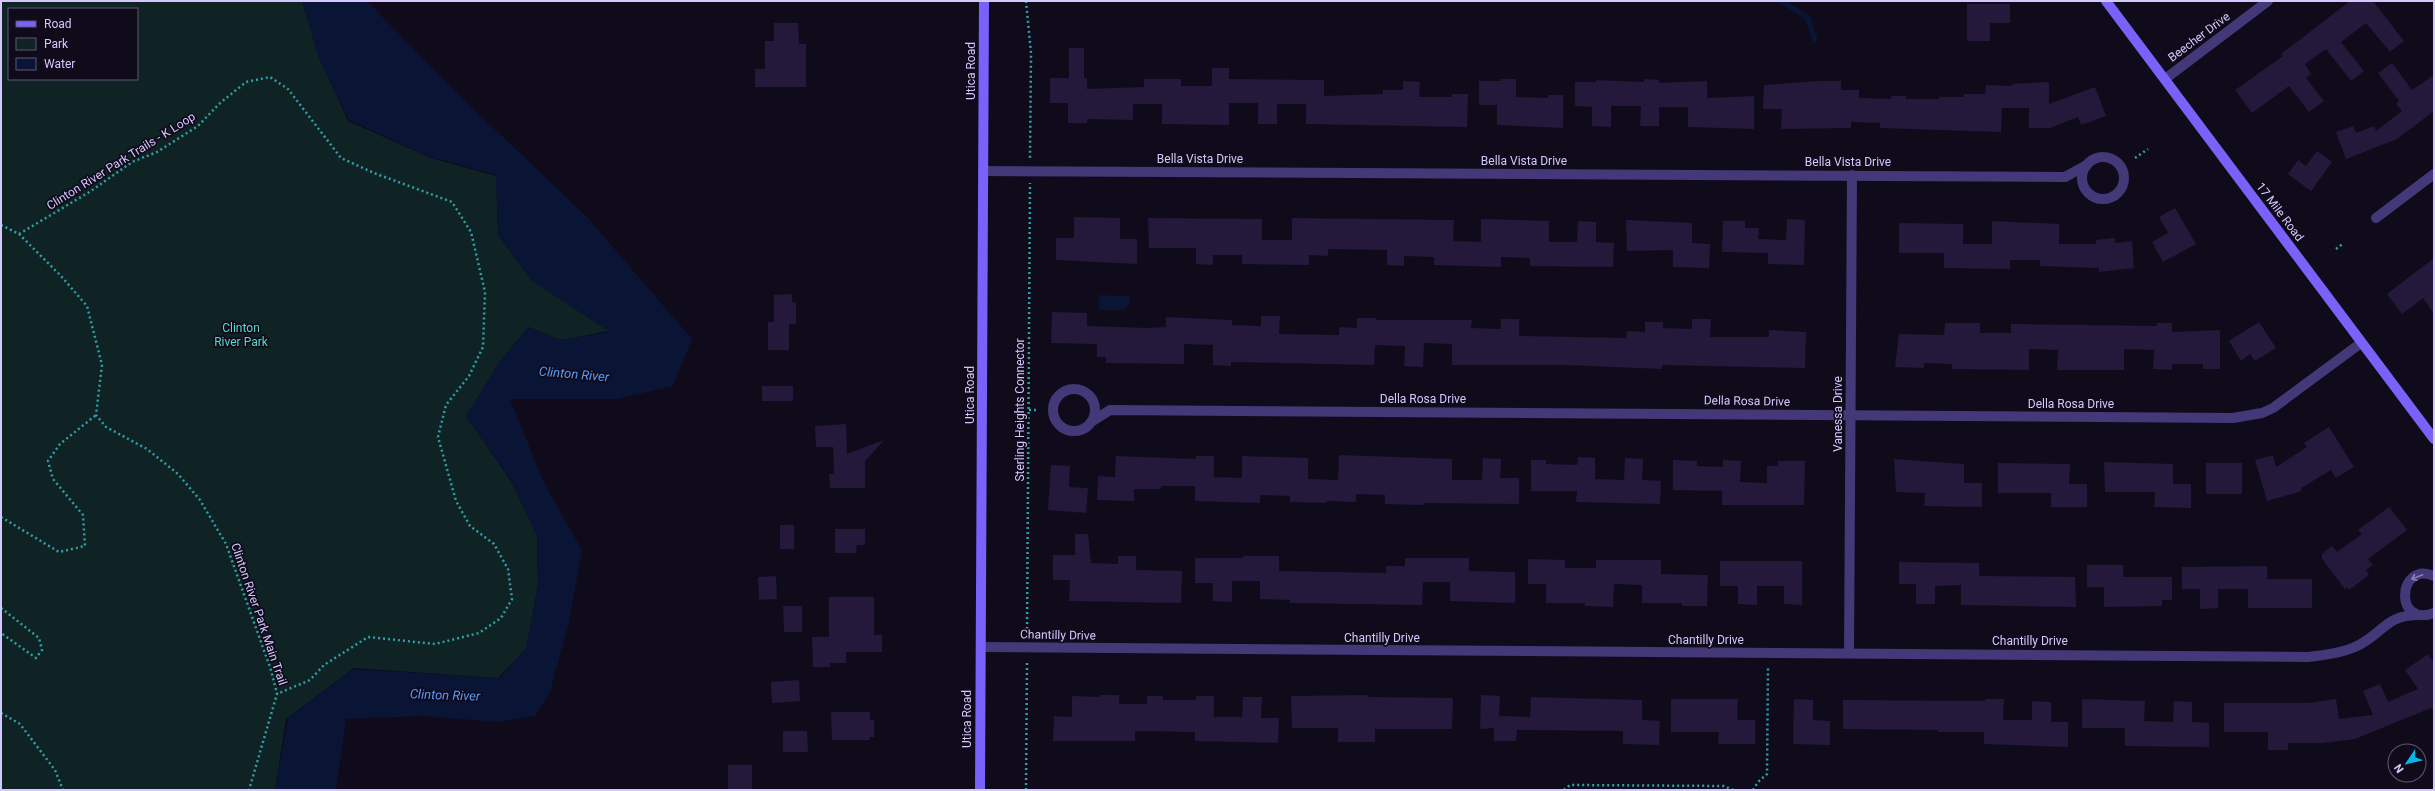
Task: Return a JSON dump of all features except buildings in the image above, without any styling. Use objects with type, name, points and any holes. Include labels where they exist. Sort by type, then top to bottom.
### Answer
[{"type":"street","name":"Utica Road","points":[[980,790],[984,1]]},
{"type":"street","name":"17 Mile Road","points":[[2106,1],[2434,439]]},
{"type":"street","name":"Beecher Drive","points":[[2165,79],[2268,1]]},
{"type":"street","points":[[2098,158],[2111,158],[2121,167],[2123,181],[2121,187],[2111,197],[2097,198],[2066,177],[2087,165],[2098,158]]},
{"type":"street","points":[[2086,190],[2082,177],[2087,165]]},
{"type":"street","name":"Bella Vista Drive","points":[[983,171],[2066,177]]},
{"type":"street","points":[[2376,218],[2434,174]]},
{"type":"street","name":"Vanessa Drive","points":[[1849,653],[1852,175]]},
{"type":"street","name":"Della Rosa Drive","points":[[1110,410],[2233,418],[2262,413],[2273,408],[2361,343]]},
{"type":"street","points":[[1072,388],[1085,391],[1110,410],[1080,430],[1067,430],[1056,421],[1053,408],[1059,395],[1072,388]]},
{"type":"street","points":[[1091,396],[1096,409],[1091,422]]},
{"type":"street","points":[[2396,618],[2408,582],[2413,578],[2426,574],[2434,576]]},
{"type":"street","points":[[2404,595],[2408,607],[2419,615],[2434,613]]},
{"type":"street","name":"Chantilly Drive","points":[[981,647],[2308,657],[2333,654],[2358,646],[2396,618],[2419,615]]},
{"type":"path","points":[[1026,1],[1031,53],[1030,157]]},
{"type":"path","name":"Clinton River Park Trails - K Loop","points":[[19,234],[91,191],[132,162],[157,152],[198,126],[219,104],[246,82],[270,77],[288,89],[341,158],[374,173],[452,202],[472,232],[485,292],[483,347],[469,376],[446,405],[438,437],[456,501],[470,526],[494,544],[508,569],[512,599],[501,618],[479,633],[435,644],[368,637],[324,665],[310,680],[277,694]]},
{"type":"path","points":[[2136,158],[2148,149]]},
{"type":"path","name":"Sterling Heights Connector","points":[[1028,636],[1030,183]]},
{"type":"path","points":[[1,225],[19,234],[61,276],[87,306],[102,365],[96,415],[60,444],[48,461],[53,480],[83,515],[85,546],[59,552],[1,517]]},
{"type":"path","points":[[2336,249],[2344,243]]},
{"type":"path","points":[[1029,410],[1036,410]]},
{"type":"path","name":"Clinton River Park Main Trail","points":[[96,415],[106,427],[147,449],[172,469],[200,500],[226,544],[271,670],[277,694],[249,790]]},
{"type":"path","points":[[1,608],[39,638],[42,650],[36,658],[1,633]]},
{"type":"path","points":[[1026,790],[1027,660]]},
{"type":"path","points":[[1753,790],[1758,782],[1767,774],[1768,664]]},
{"type":"path","points":[[1,713],[20,724],[55,770],[63,790]]},
{"type":"path","points":[[1564,790],[1570,786],[1724,786],[1733,790]]},
{"type":"green space","name":"Clinton River Park","points":[[1,1],[302,1],[320,59],[348,121],[431,158],[496,176],[498,235],[533,281],[609,331],[561,340],[528,327],[466,416],[511,481],[537,535],[538,585],[526,649],[498,678],[354,668],[286,719],[275,790],[1,790]]},
{"type":"water","name":"Clinton River","points":[[302,1],[367,1],[463,99],[587,217],[692,339],[673,386],[617,399],[510,399],[544,483],[582,550],[569,621],[550,692],[535,716],[498,722],[422,716],[346,719],[336,790],[275,790],[288,718],[353,669],[500,678],[526,648],[538,585],[537,536],[511,480],[466,416],[499,362],[528,327],[561,340],[610,332],[532,281],[498,235],[496,175],[430,157],[349,120],[319,59]]},
{"type":"water","points":[[1099,295],[1130,296],[1130,303],[1124,310],[1099,310]]},
{"type":"waterway","points":[[1781,1],[1808,18],[1815,40]]}]
